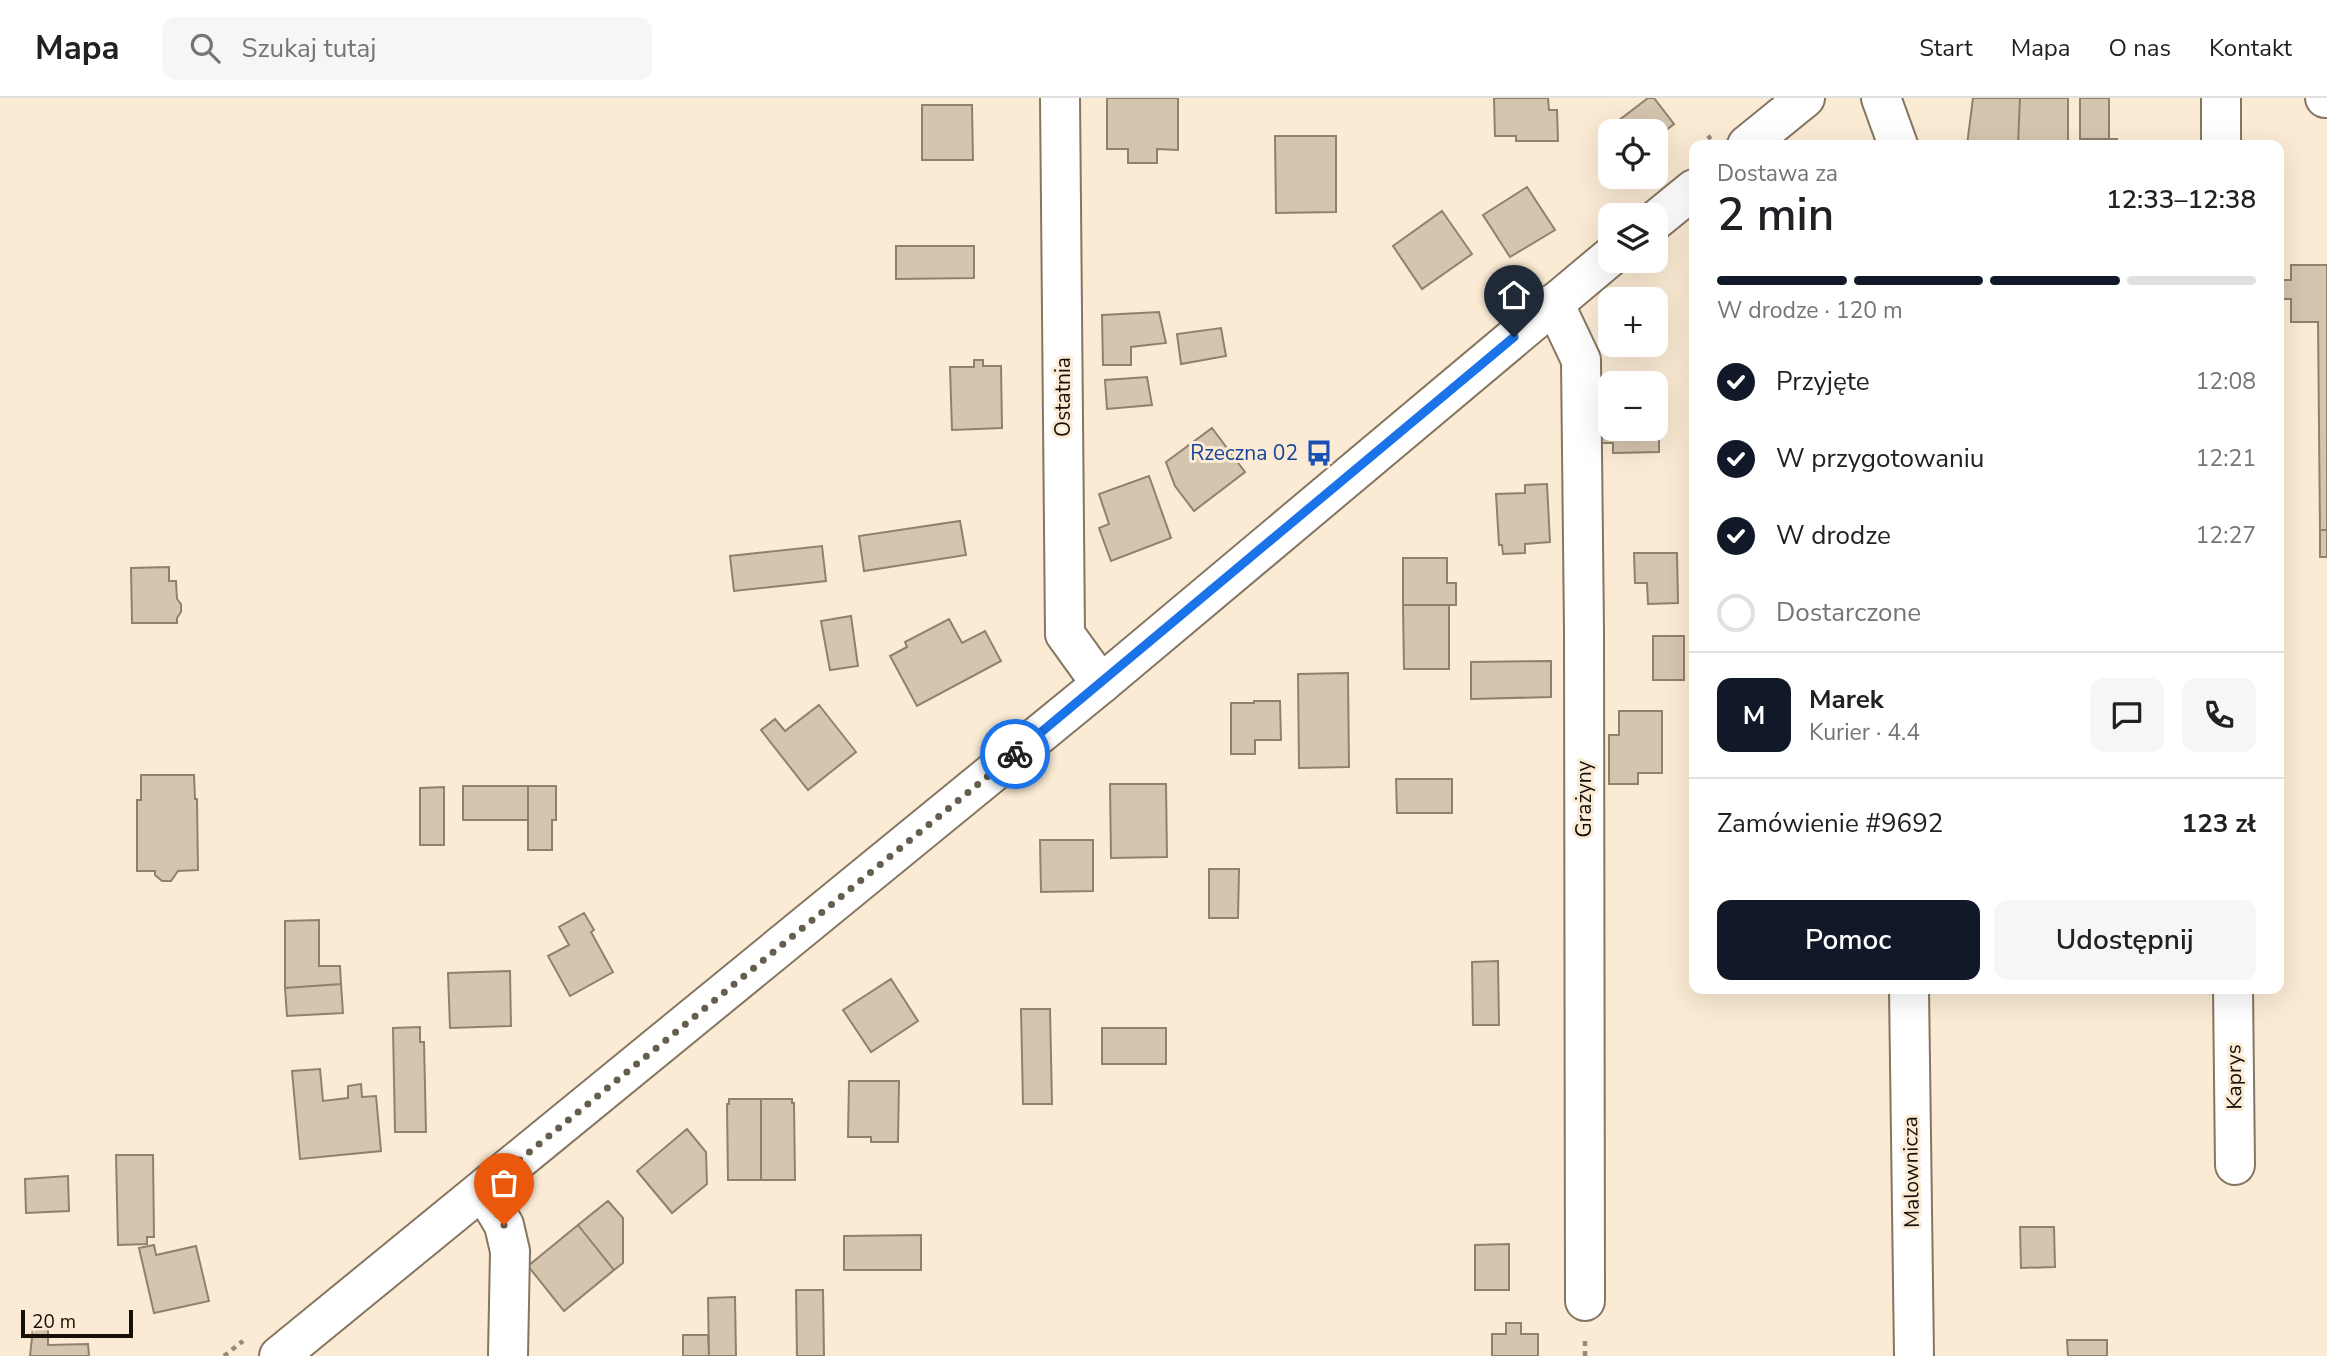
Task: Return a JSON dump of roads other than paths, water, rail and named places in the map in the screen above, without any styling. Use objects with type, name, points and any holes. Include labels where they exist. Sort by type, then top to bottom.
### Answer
[{"type":"main road","name":"Ostatnia","points":[[1060,98],[1065,634],[1101,684]]},
{"type":"main road","points":[[1753,140],[1805,98]]},
{"type":"main road","points":[[1881,98],[1896,140]]},
{"type":"main road","points":[[2221,98],[2221,140]]},
{"type":"main road","points":[[1668,210],[1689,193]]},
{"type":"main road","points":[[279,1356],[1101,684],[1598,267]]},
{"type":"main road","name":"Grażyny","points":[[1554,303],[1581,360],[1585,1301]]},
{"type":"main road","name":"Malownicza","points":[[1909,994],[1914,1356]]},
{"type":"main road","name":"Kaprys","points":[[2233,994],[2235,1165]]},
{"type":"main road","points":[[483,1190],[504,1225],[510,1251],[508,1356]]},
{"type":"place","name":"Rzeczna 02","points":[[1319,453]]}]
